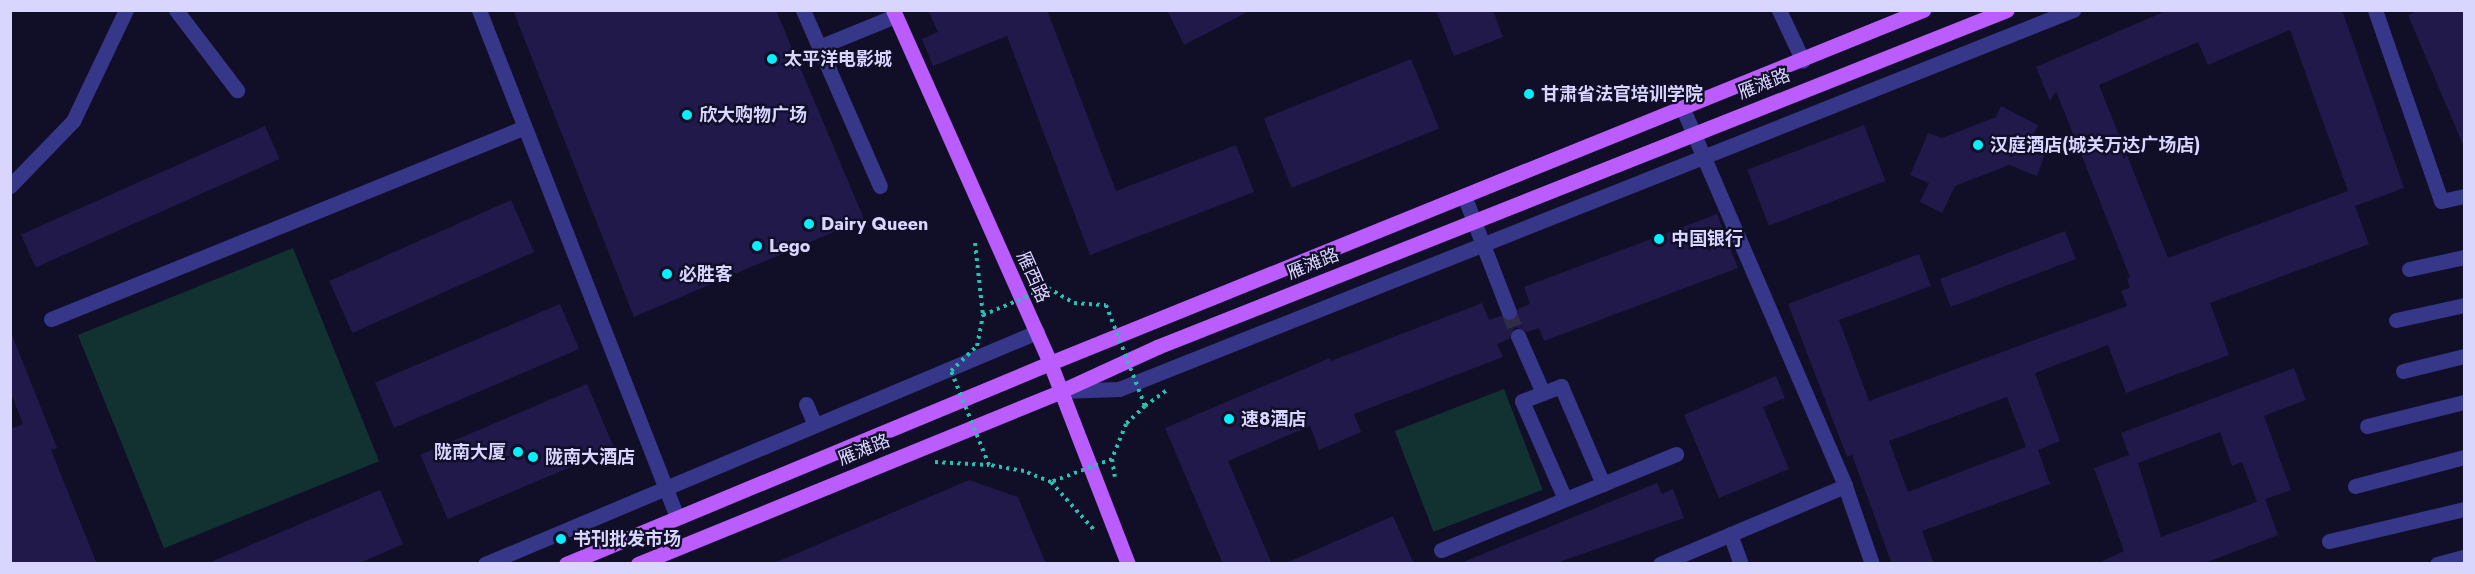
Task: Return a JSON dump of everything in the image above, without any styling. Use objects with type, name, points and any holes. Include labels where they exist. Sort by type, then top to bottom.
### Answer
[{"type":"main road","name":"雁滩路","points":[[566,564],[1050,363],[1465,198],[1923,10]]},
{"type":"main road","name":"雁滩路","points":[[638,564],[1061,390],[1157,347],[1693,132],[2007,10]]},
{"type":"main road","name":"雁西路","points":[[894,13],[1037,332],[1128,564]]},
{"type":"street","points":[[10,186],[73,121],[126,10]]},
{"type":"street","points":[[176,10],[237,90]]},
{"type":"street","points":[[479,10],[677,517]]},
{"type":"street","points":[[802,10],[880,186]]},
{"type":"street","points":[[1779,10],[1803,61]]},
{"type":"street","points":[[1061,390],[1119,389],[1484,246],[2073,10]]},
{"type":"street","points":[[2375,10],[2441,201],[2464,196]]},
{"type":"street","points":[[819,47],[894,13]]},
{"type":"street","points":[[1683,109],[1701,158],[1845,486],[1872,564]]},
{"type":"street","points":[[51,319],[525,127]]},
{"type":"street","points":[[1465,198],[1509,312]]},
{"type":"street","points":[[2409,269],[2464,256]]},
{"type":"street","points":[[2396,320],[2464,305]]},
{"type":"street","points":[[485,564],[1037,332]]},
{"type":"street","points":[[1518,336],[1543,393]]},
{"type":"street","points":[[2403,371],[2464,356]]},
{"type":"street","points":[[1565,499],[1522,401],[1562,386],[1603,484]]},
{"type":"street","points":[[2367,426],[2464,402]]},
{"type":"street","points":[[806,404],[815,425]]},
{"type":"street","points":[[1441,550],[1676,454]]},
{"type":"street","points":[[2355,486],[2464,457]]},
{"type":"street","points":[[1660,564],[1845,486]]},
{"type":"street","points":[[2329,541],[2464,509]]},
{"type":"street","points":[[1730,534],[1741,564]]},
{"type":"street","points":[[2437,564],[2464,557]]},
{"type":"path","points":[[975,236],[983,315],[976,346],[951,371],[989,465]]},
{"type":"path","points":[[983,315],[1048,288],[1074,303],[1106,305],[1145,406],[1126,424],[1112,459],[1051,482]]},
{"type":"path","points":[[924,462],[989,465],[1024,471],[1051,482],[1103,539]]},
{"type":"green space","points":[[293,248],[379,461],[164,548],[78,335]]},
{"type":"green space","points":[[1504,389],[1543,490],[1433,532],[1395,431]]},
{"type":"building","name":"欣大购物广场","points":[[513,10],[776,10],[864,219],[634,317]]},
{"type":"building","points":[[928,10],[1047,10],[1116,191],[1236,145],[1254,192],[1090,255],[1007,36],[933,66],[922,39],[938,32]]},
{"type":"building","points":[[1167,10],[1251,10],[1184,45]]},
{"type":"building","points":[[1436,10],[1493,10],[1503,37],[1454,56]]},
{"type":"building","points":[[2168,10],[2342,10],[2404,188],[2355,206],[2369,244],[2210,303],[2229,355],[2126,393],[2108,345],[2035,373],[2060,441],[2038,450],[2050,484],[1922,531],[1934,564],[1892,564],[1852,455],[1847,457],[1788,304],[1919,254],[1931,286],[1839,320],[1869,401],[2127,306],[2121,291],[2130,288],[2127,279],[2130,277],[2056,91],[2050,101],[2036,67]],"holes":[[[2290,30],[2348,191],[2168,258],[2099,85],[2198,42],[2208,65]],[[2007,397],[2026,447],[1908,492],[1889,441]]]},
{"type":"building","points":[[2420,10],[2464,10],[2464,147],[2408,15]]},
{"type":"building","points":[[1411,59],[1439,129],[1292,188],[1264,119]]},
{"type":"building","points":[[2001,106],[2038,125],[2028,145],[2046,152],[2037,176],[2009,165],[1955,186],[1942,213],[1920,202],[1929,183],[1910,175],[1928,133],[1942,138],[1996,117]]},
{"type":"building","points":[[1864,125],[1886,181],[1769,226],[1747,170]]},
{"type":"building","points":[[265,126],[280,159],[36,267],[21,235]]},
{"type":"building","points":[[511,200],[534,252],[352,333],[329,281]]},
{"type":"building","points":[[1717,214],[1738,268],[1544,341],[1539,328],[1527,332],[1515,327],[1509,339],[1497,344],[1503,357],[1354,414],[1361,432],[1319,450],[1310,426],[1228,461],[1272,564],[1223,564],[1165,428],[1330,358],[1331,361],[1482,303],[1489,320],[1500,316],[1513,321],[1518,309],[1530,304],[1524,287]]},
{"type":"building","points":[[2065,231],[2076,259],[1951,307],[1940,279]]},
{"type":"building","points":[[560,304],[579,349],[394,428],[375,383]]},
{"type":"building","points":[[10,330],[57,448],[51,450],[97,564],[10,564],[10,429],[23,424],[10,391]]},
{"type":"building","points":[[2294,368],[2306,400],[2264,416],[2291,490],[2265,499],[2278,535],[2202,564],[2096,564],[2124,551],[2094,468],[2129,455],[2121,433]],"holes":[[[2220,432],[2232,466],[2242,462],[2257,502],[2161,537],[2138,463]]]},
{"type":"building","points":[[1776,376],[1785,398],[1763,407],[1789,469],[1719,498],[1684,415]]},
{"type":"building","name":"陇南大厦","points":[[587,384],[614,448],[448,519],[420,455]]},
{"type":"building","points":[[969,480],[1018,497],[1046,564],[772,564]]},
{"type":"building","points":[[1657,483],[1662,494],[1673,489],[1684,518],[1554,564],[1458,564]]},
{"type":"building","points":[[380,490],[403,544],[358,564],[206,564]]},
{"type":"building","points":[[1393,516],[1414,564],[1284,564]]},
{"type":"tunnel","points":[[1509,312],[1518,336]]},
{"type":"place","name":"太平洋电影城","points":[[772,59]]},
{"type":"place","name":"甘肃省法官培训学院","points":[[1529,94]]},
{"type":"place","name":"欣大购物广场","points":[[687,115]]},
{"type":"place","name":"汉庭酒店(城关万达广场店)","points":[[1978,145]]},
{"type":"place","name":"Dairy Queen","points":[[809,224]]},
{"type":"place","name":"中国银行","points":[[1659,239]]},
{"type":"place","name":"Lego","points":[[757,246]]},
{"type":"place","name":"必胜客","points":[[667,274]]},
{"type":"place","name":"速8酒店","points":[[1229,419]]},
{"type":"place","name":"陇南大厦","points":[[518,452]]},
{"type":"place","name":"陇南大酒店","points":[[533,457]]},
{"type":"place","name":"书刊批发市场","points":[[561,539]]}]
